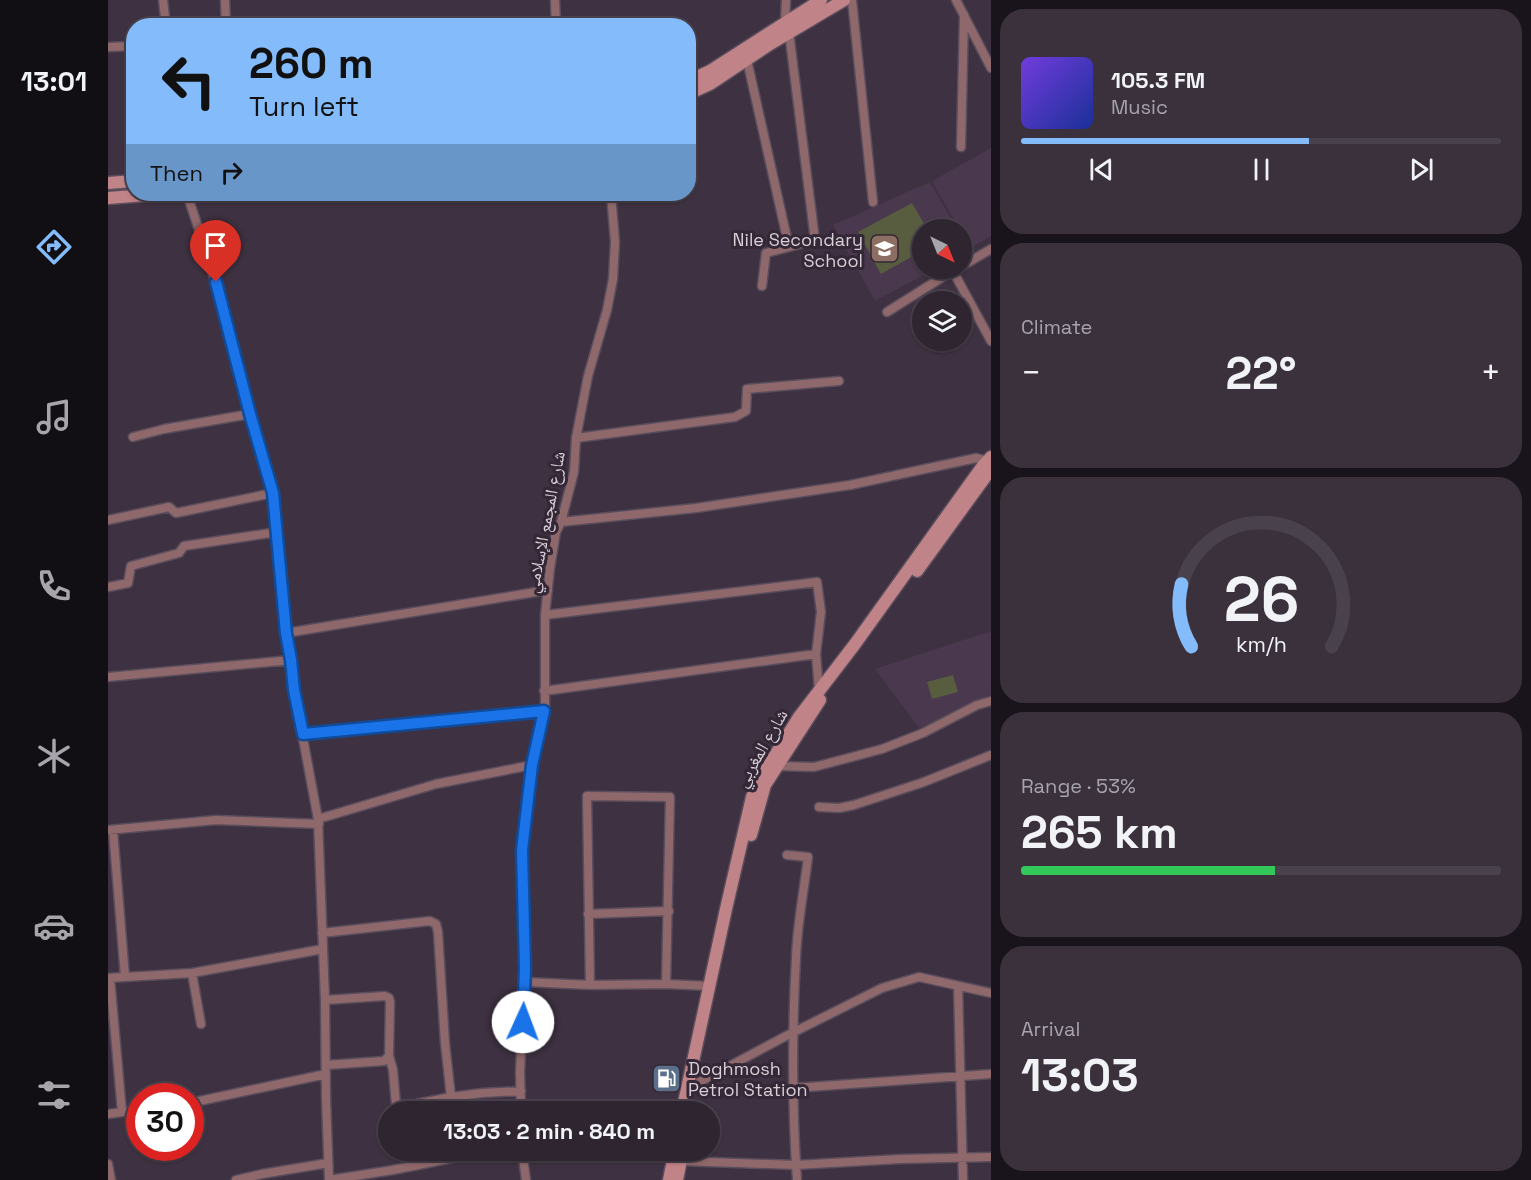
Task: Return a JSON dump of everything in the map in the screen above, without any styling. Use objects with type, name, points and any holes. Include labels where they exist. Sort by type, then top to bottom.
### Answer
[{"type":"main road","points":[[696,90],[747,60],[821,0]]},
{"type":"main road","points":[[696,77],[844,0]]},
{"type":"main road","points":[[108,183],[126,182]]},
{"type":"main road","points":[[108,198],[126,197]]},
{"type":"main road","name":"شارع المغربي","points":[[684,1101],[752,797],[794,725],[948,514],[990,462]]},
{"type":"main road","name":"شارع المغربي","points":[[692,1101],[714,993],[750,838],[765,785],[826,692],[867,640],[990,462]]},
{"type":"main road","points":[[669,1180],[677,1161]]},
{"type":"main road","points":[[676,1180],[679,1161]]},
{"type":"street","points":[[163,0],[165,18]]},
{"type":"street","points":[[225,0],[226,18]]},
{"type":"street","points":[[555,0],[556,18]]},
{"type":"street","points":[[762,286],[766,253],[815,240],[787,28],[786,0]]},
{"type":"street","points":[[852,0],[873,202]]},
{"type":"street","points":[[956,0],[991,68]]},
{"type":"street","points":[[961,147],[963,15]]},
{"type":"street","points":[[108,47],[126,46]]},
{"type":"street","points":[[747,60],[789,247]]},
{"type":"street","points":[[189,201],[210,263],[273,493],[286,633],[294,690],[319,822],[329,1180],[438,1161]]},
{"type":"street","name":"شارع المجمع الإسلامي","points":[[521,1101],[520,1072],[525,982],[522,850],[532,765],[544,711],[545,615],[556,532],[561,522],[574,472],[576,438],[588,376],[607,312],[613,279],[615,242],[612,201]]},
{"type":"street","points":[[972,260],[991,249]]},
{"type":"street","points":[[887,312],[940,279]]},
{"type":"street","points":[[960,279],[991,341]]},
{"type":"street","points":[[576,438],[735,417],[746,411],[747,389],[839,381]]},
{"type":"street","points":[[134,436],[250,414]]},
{"type":"street","points":[[561,522],[696,508],[850,485],[976,459],[990,462]]},
{"type":"street","points":[[108,520],[169,507],[176,513],[273,493]]},
{"type":"street","points":[[108,587],[128,583],[131,566],[179,553],[184,546],[277,532]]},
{"type":"street","points":[[545,615],[817,582],[821,612],[816,654],[819,690]]},
{"type":"street","points":[[286,633],[548,590]]},
{"type":"street","points":[[544,691],[816,654]]},
{"type":"street","points":[[108,677],[291,660]]},
{"type":"street","points":[[779,765],[814,767],[882,749],[923,733],[977,705],[991,701]]},
{"type":"street","points":[[303,734],[544,711]]},
{"type":"street","points":[[819,807],[839,808],[854,805],[924,782],[991,755]]},
{"type":"street","points":[[125,977],[110,830],[216,820],[319,822],[436,784],[532,765]]},
{"type":"street","points":[[590,985],[587,796],[670,797],[666,984]]},
{"type":"street","points":[[787,855],[808,857],[796,956],[794,1088],[797,1180]]},
{"type":"street","points":[[588,914],[669,911]]},
{"type":"street","points":[[322,933],[430,921],[436,924],[451,1097]]},
{"type":"street","points":[[122,1113],[109,978],[192,974],[323,949]]},
{"type":"street","points":[[192,974],[201,1024]]},
{"type":"street","points":[[694,1085],[882,988],[919,977],[991,993]]},
{"type":"street","points":[[525,982],[709,986]]},
{"type":"street","points":[[958,986],[963,1180]]},
{"type":"street","points":[[325,1000],[385,996],[389,998],[389,1056],[393,1070],[396,1105],[482,1093],[521,1091]]},
{"type":"street","points":[[204,1100],[326,1069],[384,1061],[389,1056]]},
{"type":"street","points":[[794,1088],[991,1074]]},
{"type":"street","points":[[108,1114],[126,1112]]},
{"type":"street","points":[[720,1158],[796,1165],[991,1157]]},
{"type":"street","points":[[523,1161],[526,1180]]},
{"type":"street","points":[[236,1180],[262,1173],[328,1163]]},
{"type":"street","points":[[108,1164],[111,1180]]},
{"type":"shaded area","points":[[991,148],[991,236],[972,247],[972,219],[953,219],[932,181]]},
{"type":"shaded area","name":"Nile Secondary School","points":[[930,182],[951,219],[912,219],[912,279],[916,279],[875,301],[833,225]]},
{"type":"shaded area","points":[[991,631],[991,697],[919,728],[875,669]]},
{"type":"green space","points":[[912,203],[921,219],[912,219],[912,257],[881,274],[858,232]]},
{"type":"green space","points":[[953,675],[958,692],[932,699],[927,682]]},
{"type":"place","name":"Nile Secondary School","points":[[884,249]]},
{"type":"place","name":"Doghmosh Petrol Station","points":[[667,1078]]},
{"type":"route","points":[[216,282],[273,493],[286,633],[303,734],[544,711],[529,782],[522,850],[525,968],[523,1022]]}]
